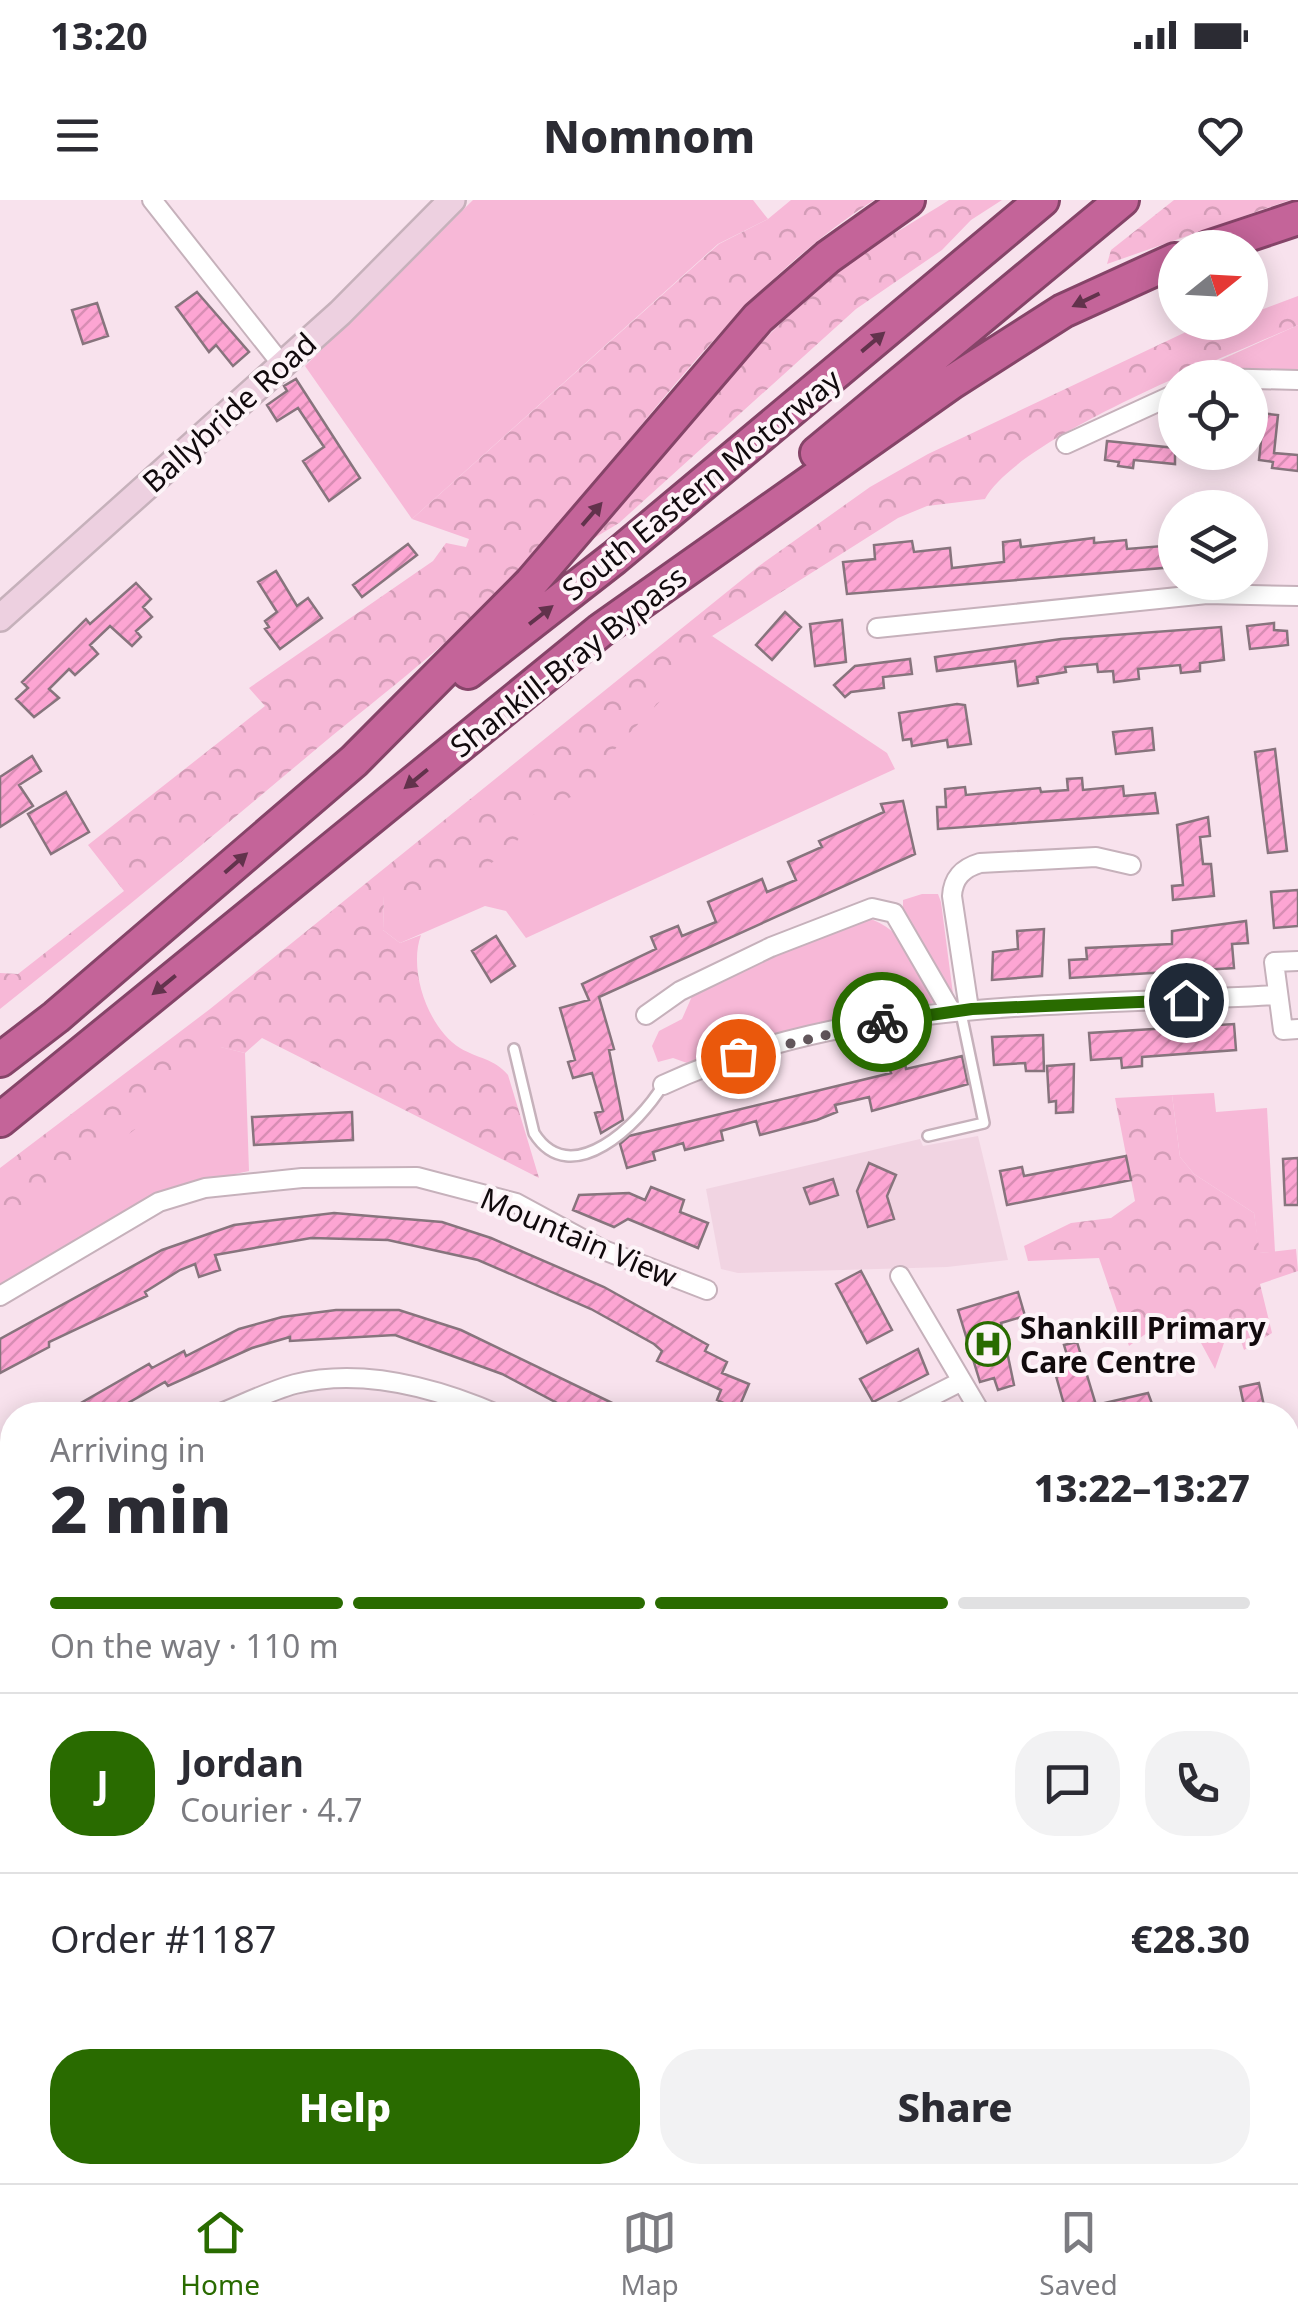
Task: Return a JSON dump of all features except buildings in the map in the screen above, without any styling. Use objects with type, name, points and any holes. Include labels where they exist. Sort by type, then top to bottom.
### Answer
[{"type":"highway","name":"Shankill-Bray Bypass","points":[[0,1060],[56,1017],[354,762],[532,584],[758,318],[828,257],[908,200]]},
{"type":"highway","name":"South Eastern Motorway","points":[[354,762],[614,558],[1042,200]]},
{"type":"highway","name":"South Eastern Motorway","points":[[601,630],[1122,200]]},
{"type":"highway","points":[[1262,230],[1298,218]]},
{"type":"highway","name":"Shankill-Bray Bypass","points":[[0,1120],[601,630],[952,382],[1064,311],[1158,268]]},
{"type":"street","points":[[152,200],[280,362]]},
{"type":"street","name":"Ballybride Road","points":[[0,618],[280,362],[340,313],[452,200]]},
{"type":"street","points":[[1268,379],[1298,380]]},
{"type":"street","points":[[1066,444],[1158,402]]},
{"type":"street","points":[[877,628],[1207,594],[1298,596]]},
{"type":"street","points":[[960,1010],[952,896],[955,881],[964,870],[980,863],[1096,857],[1131,865]]},
{"type":"street","points":[[646,1015],[680,991],[763,950],[872,908],[894,913],[960,1010]]},
{"type":"street","points":[[1298,961],[1274,962],[1275,995],[1283,1030],[1298,1029]]},
{"type":"street","points":[[663,1085],[701,1067],[774,1045],[960,1010],[1275,995]]},
{"type":"street","name":"Mountain View","points":[[0,1296],[159,1202],[205,1188],[302,1178],[417,1176],[516,1204],[601,1249],[707,1290]]},
{"type":"street","points":[[900,1276],[973,1402]]},
{"type":"street","points":[[249,1402],[294,1384],[333,1379],[386,1381],[447,1392],[470,1402]]},
{"type":"street","points":[[921,1402],[960,1382]]},
{"type":"lane","points":[[928,1136],[984,1124],[960,1010]]},
{"type":"lane","points":[[514,1049],[534,1133],[542,1145],[561,1156],[587,1153],[620,1136],[650,1106],[663,1085]]},
{"type":"shaded area","points":[[978,1136],[1008,1260],[947,1267],[738,1273],[721,1269],[706,1189],[920,1139],[923,1146]]},
{"type":"green space","points":[[473,200],[753,200],[768,219],[718,244],[412,519],[305,366]]},
{"type":"green space","points":[[791,200],[874,200],[821,238],[727,326],[563,521],[474,617],[0,1009],[0,973],[18,974],[124,891],[88,845],[265,706],[249,688],[433,561],[446,543],[466,547],[469,539],[412,519],[719,244],[768,219]]},
{"type":"green space","points":[[949,200],[1002,200],[971,220],[942,250],[856,309],[619,523],[591,540],[709,399],[805,300],[853,261]]},
{"type":"green space","points":[[1174,200],[1290,200],[1204,230],[1158,230],[1158,246],[1107,264],[1111,250]]},
{"type":"green space","points":[[1298,296],[1298,325],[1268,338],[1268,307]]},
{"type":"green space","points":[[1298,325],[1298,372],[1268,371],[1268,360],[1220,360],[1268,340]]},
{"type":"green space","points":[[1169,340],[1264,340],[1218,360],[1158,360],[1158,387],[1038,450],[1005,475],[985,499],[927,506],[898,518],[712,636],[694,666],[618,745],[588,789],[526,818],[518,840],[479,874],[448,876],[427,893],[384,895],[383,930],[400,943],[421,935],[419,981],[439,1027],[460,1048],[508,1075],[539,1178],[262,1038],[245,1053],[220,1047],[152,1105],[143,1123],[0,1235],[0,1168],[210,1009],[759,566],[870,487],[928,454]]},
{"type":"green space","points":[[712,636],[887,753],[895,769],[526,938],[506,911],[485,906],[400,943],[383,930],[384,894]]},
{"type":"green space","points":[[938,894],[941,902],[953,994],[903,913],[903,900]]},
{"type":"green space","points":[[867,918],[901,940],[938,1002],[839,1020],[687,1063],[673,1058],[658,1062],[652,1046],[659,1031],[682,1019],[693,994],[773,952]]},
{"type":"green space","points":[[213,1045],[245,1053],[249,1171],[176,1187],[0,1284],[0,1204]]},
{"type":"green space","points":[[1214,1093],[1216,1112],[1267,1108],[1275,1252],[1259,1253],[1254,1213],[1194,1174],[1180,1157],[1172,1095]]},
{"type":"green space","points":[[1172,1095],[1180,1157],[1194,1174],[1254,1213],[1260,1253],[1296,1249],[1298,1271],[1260,1284],[1272,1333],[1244,1350],[1233,1317],[1215,1369],[1193,1328],[1162,1322],[1129,1346],[1099,1258],[1028,1261],[1024,1246],[1071,1223],[1111,1218],[1135,1201],[1115,1098]]},
{"type":"way so far","points":[[738,1056],[882,1022]]},
{"type":"place","name":"Shankill Primary Care Centre","points":[[988,1344]]},
{"type":"route","points":[[882,1022],[972,1009],[1186,1000]]}]
